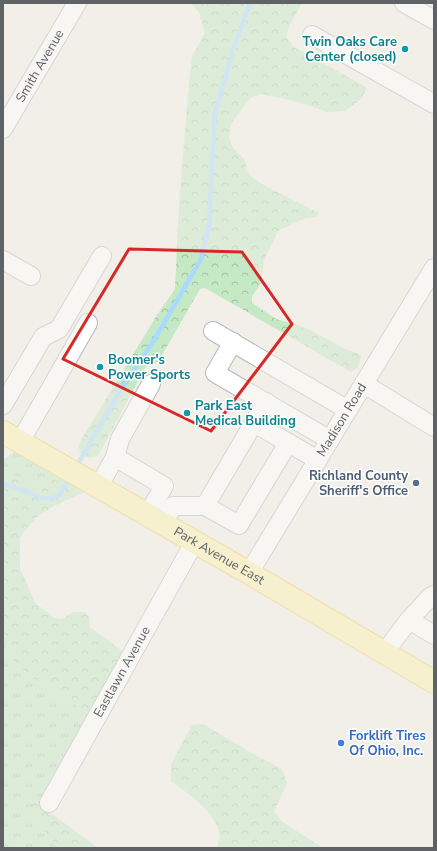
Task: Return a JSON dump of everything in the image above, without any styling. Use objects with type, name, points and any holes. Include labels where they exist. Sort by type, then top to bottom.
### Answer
[{"type":"main road","name":"Park Avenue East","points":[[12,437],[249,572],[434,682]]},
{"type":"street","name":"Smith Avenue","points":[[3,129],[77,3]]},
{"type":"street","points":[[404,3],[434,20]]},
{"type":"street","points":[[312,35],[434,104]]},
{"type":"street","points":[[3,405],[43,337],[59,329],[102,256]]},
{"type":"street","points":[[3,260],[32,276]]},
{"type":"street","name":"Madison Road","points":[[249,572],[434,268]]},
{"type":"street","points":[[12,437],[88,324]]},
{"type":"street","points":[[213,331],[348,410]]},
{"type":"street","points":[[233,342],[215,373],[330,440]]},
{"type":"street","points":[[95,484],[115,457],[120,439],[151,384]]},
{"type":"street","points":[[364,384],[434,427]]},
{"type":"street","points":[[205,506],[266,402]]},
{"type":"street","points":[[254,423],[318,460]]},
{"type":"street","points":[[155,518],[173,506],[205,506],[239,525],[288,443]]},
{"type":"street","points":[[115,457],[164,486],[155,518]]},
{"type":"street","name":"Eastlawn Avenue","points":[[49,803],[195,541]]},
{"type":"street","points":[[384,653],[409,620],[430,597],[434,595]]},
{"type":"street","points":[[409,620],[434,635]]},
{"type":"highlighted area","points":[[129,249],[242,252],[292,324],[211,431],[63,359]]},
{"type":"green space","points":[[191,3],[302,3],[289,26],[286,37],[294,47],[366,87],[361,99],[345,111],[328,112],[291,100],[262,94],[251,97],[232,122],[229,137],[233,148],[244,159],[249,175],[263,185],[319,213],[317,217],[305,218],[278,231],[264,260],[261,283],[252,296],[252,303],[276,319],[314,332],[343,348],[361,355],[359,365],[354,371],[351,372],[205,288],[200,289],[158,362],[146,366],[98,456],[89,458],[80,453],[79,446],[81,440],[157,315],[175,289],[179,203],[192,56],[205,33],[199,12]]},
{"type":"green space","points":[[15,451],[86,492],[80,494],[54,479],[42,486],[18,477],[3,474],[3,460]]},
{"type":"green space","points":[[3,474],[18,477],[42,486],[54,479],[80,494],[52,507],[36,518],[20,537],[20,568],[35,603],[55,618],[62,619],[73,612],[85,612],[89,617],[90,627],[125,653],[90,715],[28,675],[12,658],[3,641]]},
{"type":"green space","points":[[3,641],[12,658],[28,675],[90,715],[40,805],[37,803],[32,812],[57,848],[3,848]]},
{"type":"green space","points":[[192,725],[205,725],[282,769],[287,783],[274,811],[281,821],[323,848],[217,848],[220,836],[214,819],[201,804],[171,781],[171,764]]},
{"type":"green space","points":[[34,803],[40,805],[98,848],[57,848],[32,812],[31,807]]},
{"type":"waterway","points":[[76,467],[122,388],[153,342],[201,259],[209,226],[215,113],[234,47],[250,3]]},
{"type":"waterway","points":[[3,484],[33,495],[48,498],[60,494],[70,477]]},
{"type":"place","name":"Twin Oaks Care Center (closed)","points":[[405,49]]},
{"type":"place","name":"Boomer's Power Sports","points":[[100,367]]},
{"type":"place","name":"Park East Medical Building","points":[[187,413]]},
{"type":"place","name":"Richland County Sheriff's Office","points":[[416,483]]},
{"type":"place","name":"Forklift Tires Of Ohio, Inc.","points":[[341,743]]}]
